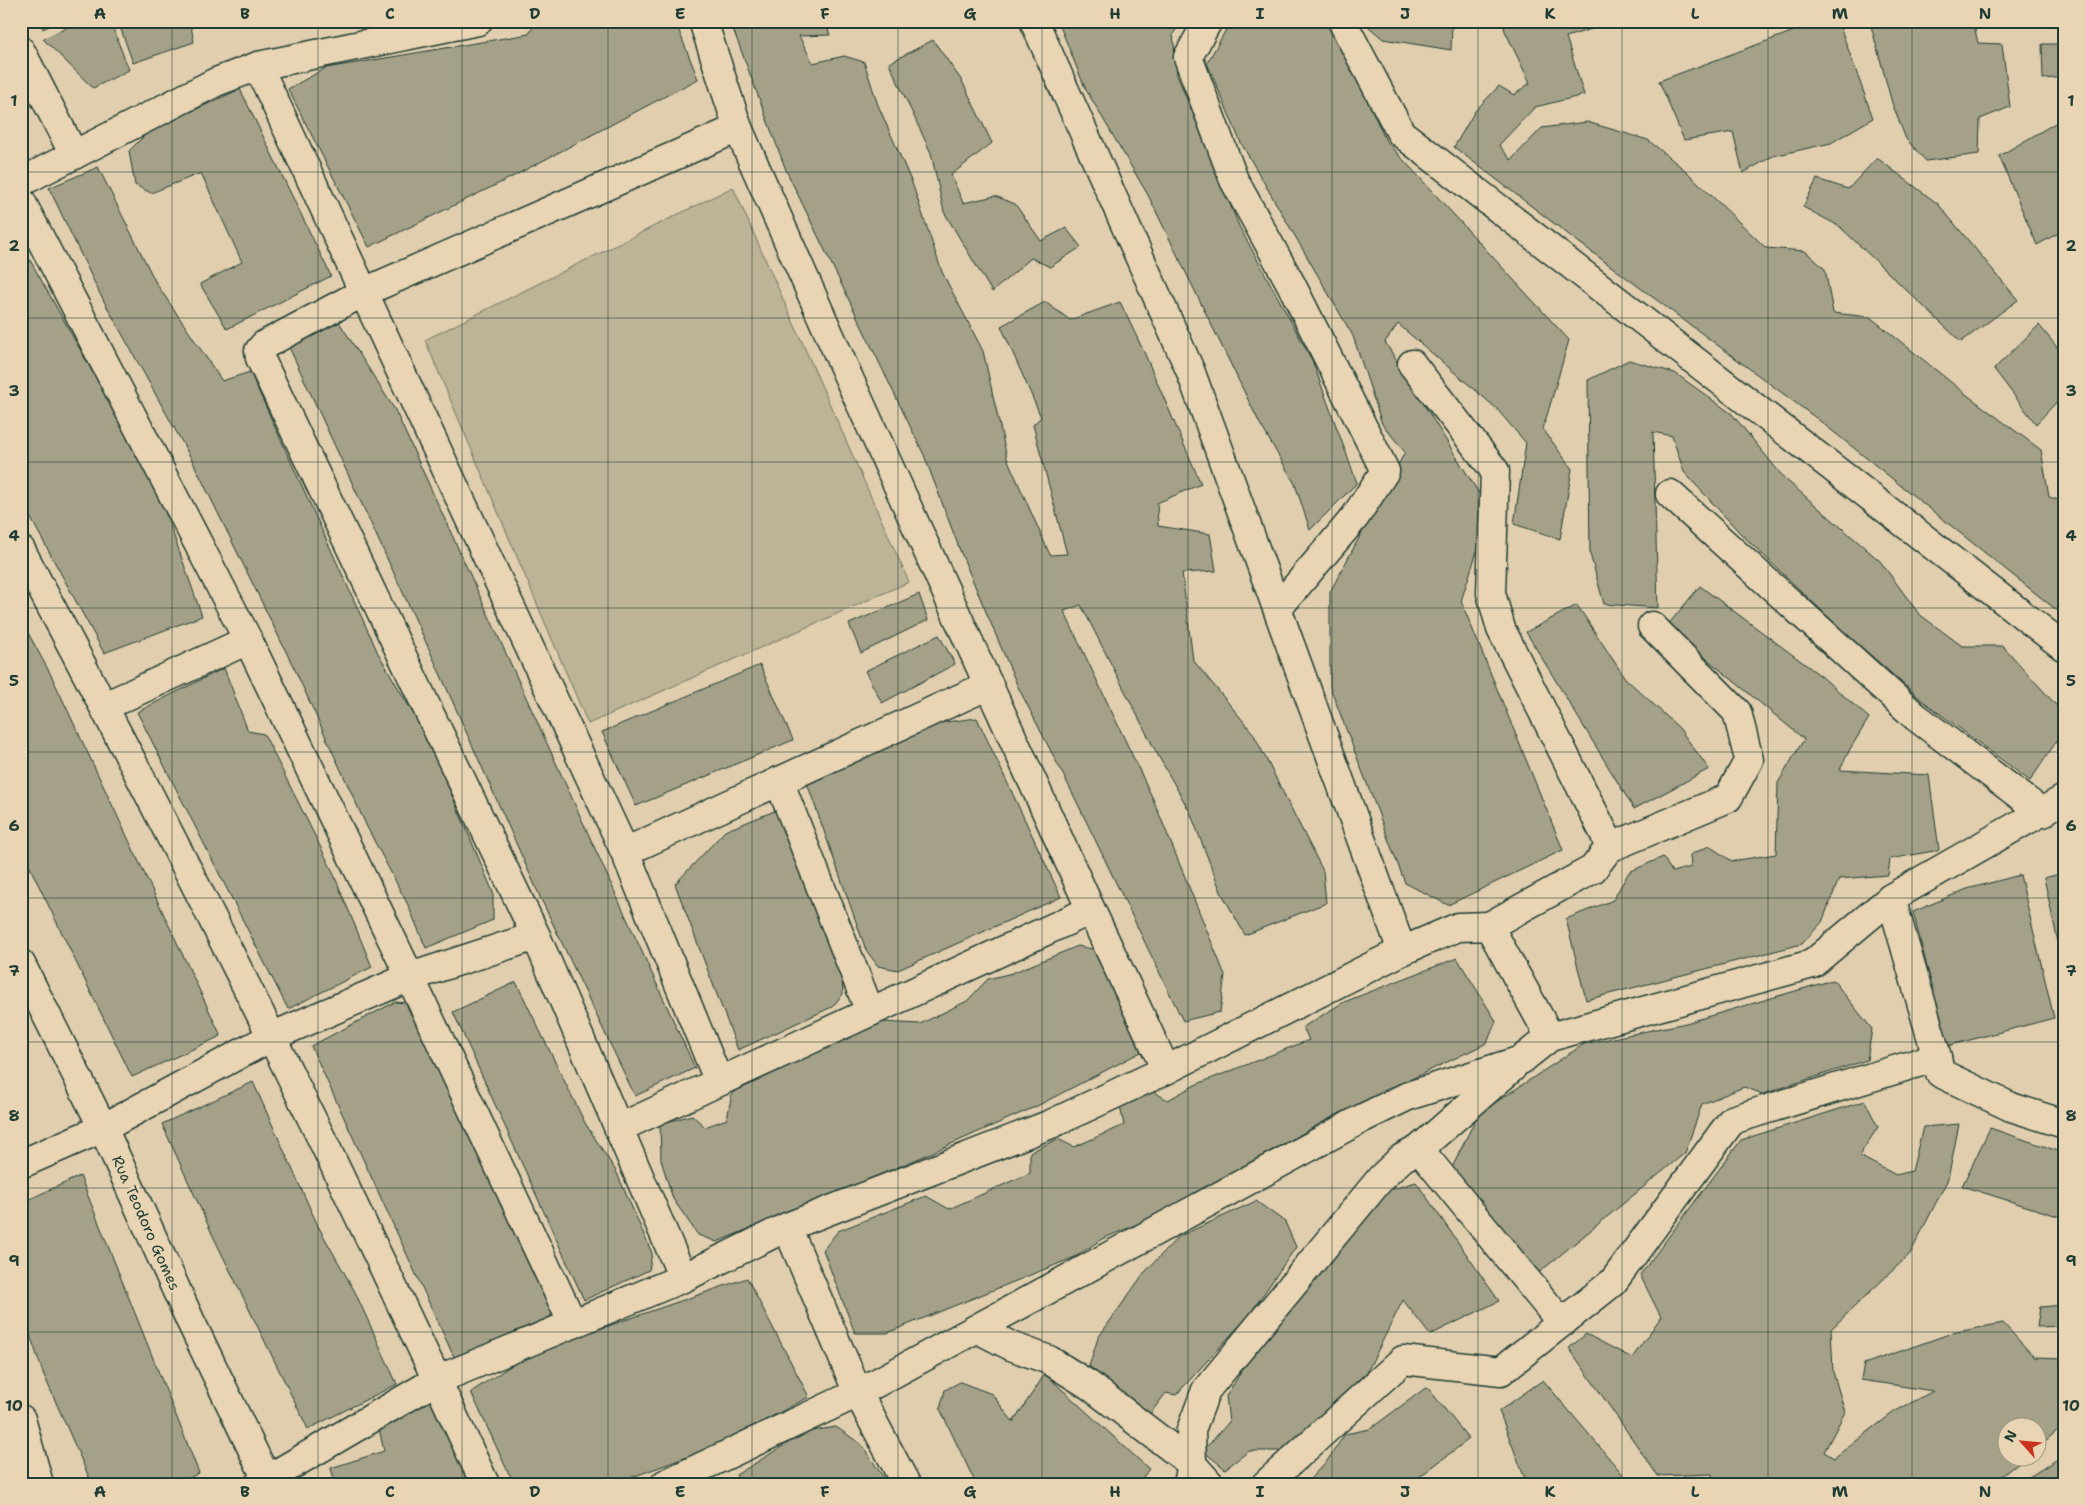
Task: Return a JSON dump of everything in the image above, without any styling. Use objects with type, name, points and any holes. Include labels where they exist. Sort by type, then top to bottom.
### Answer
[{"type":"street","points":[[21,182],[216,82],[258,66],[478,21]]},
{"type":"street","points":[[702,21],[738,128],[847,374],[1091,910],[1166,1070]]},
{"type":"street","points":[[1034,21],[1190,370],[1402,951]]},
{"type":"street","points":[[1208,21],[1188,57],[1234,180],[1291,284],[1385,471],[1355,517],[1278,608]]},
{"type":"street","points":[[1342,21],[1401,134],[2064,647]]},
{"type":"street","points":[[21,51],[74,155]]},
{"type":"street","points":[[258,66],[625,852],[719,1082]]},
{"type":"street","points":[[683,1278],[536,936],[260,358],[259,351],[264,345],[364,292],[738,128]]},
{"type":"street","points":[[21,201],[248,640],[410,977],[573,1324]]},
{"type":"street","points":[[1412,364],[1495,471],[1491,593],[1501,629],[1605,835],[1609,848]]},
{"type":"street","points":[[1190,1474],[1191,1430],[1206,1390],[1381,1178],[1402,1158],[1419,1149],[1521,1060],[1550,1038],[1812,964],[1891,898],[2053,806],[1916,717],[1670,494]]},
{"type":"street","points":[[21,550],[105,706],[273,1036],[485,1484]]},
{"type":"street","points":[[265,1482],[437,1380],[683,1278],[787,1228],[1051,1124],[1166,1070],[1402,951],[1458,928],[1489,926],[1593,869],[1609,848],[1728,798],[1749,760],[1737,712],[1652,626]]},
{"type":"street","points":[[105,706],[248,640]]},
{"type":"street","points":[[625,852],[989,685]]},
{"type":"street","points":[[779,781],[870,1012]]},
{"type":"street","points":[[1891,898],[1940,1073],[2011,1107],[2064,1124]]},
{"type":"street","points":[[619,1128],[1091,910]]},
{"type":"street","points":[[1489,926],[1550,1038]]},
{"type":"street","points":[[21,1164],[103,1128],[273,1036],[410,977],[536,936]]},
{"type":"street","name":"Rua Teodoro Gomes","points":[[21,964],[103,1128],[265,1482]]},
{"type":"street","points":[[1266,1484],[1403,1360],[1501,1371],[1613,1282],[1732,1120],[1937,1057]]},
{"type":"street","points":[[665,1484],[709,1475],[1363,1118],[1408,1096],[1521,1060]]},
{"type":"street","points":[[1419,1149],[1561,1322]]},
{"type":"street","points":[[787,1228],[858,1394],[906,1484]]},
{"type":"street","points":[[978,1329],[1011,1346],[1049,1360],[1089,1385],[1190,1474],[1210,1484]]},
{"type":"street","points":[[21,1419],[39,1484]]},
{"type":"shaded area","points":[[733,187],[909,582],[588,724],[425,340]]},
{"type":"building","points":[[39,21],[59,21],[43,29]]},
{"type":"building","points":[[81,21],[110,21],[129,70],[93,88],[43,39]]},
{"type":"building","points":[[118,21],[190,21],[194,42],[133,63]]},
{"type":"building","points":[[541,21],[675,21],[698,79],[510,178],[369,247],[288,89],[326,68],[529,34],[535,23]]},
{"type":"building","points":[[730,21],[825,21],[830,35],[799,36],[813,63],[844,56],[864,62],[878,105],[912,183],[942,272],[983,351],[1007,458],[1050,555],[1067,554],[1033,425],[1041,417],[1001,326],[1045,302],[1070,320],[1120,302],[1144,352],[1201,484],[1157,503],[1158,526],[1210,534],[1216,571],[1182,573],[1193,660],[1253,733],[1323,871],[1326,903],[1245,935],[1221,892],[1190,812],[1155,750],[1081,605],[1064,611],[1153,799],[1225,975],[1220,1012],[1183,1021],[1073,794],[1018,687],[961,553],[924,455],[786,170]]},
{"type":"building","points":[[1058,21],[1182,21],[1173,34],[1177,75],[1239,226],[1312,360],[1357,483],[1310,530],[1295,484],[1259,422],[1148,195],[1085,88]]},
{"type":"building","points":[[1231,21],[1325,21],[1350,62],[1386,141],[1569,340],[1543,429],[1572,469],[1560,539],[1514,524],[1526,443],[1496,408],[1398,324],[1385,342],[1490,511],[1461,601],[1563,850],[1448,905],[1405,883],[1330,687],[1330,592],[1405,452],[1382,424],[1353,336],[1241,143],[1207,63]]},
{"type":"building","points":[[1362,21],[1452,21],[1451,50],[1383,39]]},
{"type":"building","points":[[1503,21],[1617,21],[1566,37],[1584,95],[1535,107],[1499,145],[1511,160],[1542,128],[1587,122],[1648,140],[1686,171],[1766,248],[1805,251],[1825,269],[1833,313],[1870,317],[1967,395],[2041,450],[2049,497],[2064,502],[2064,616],[1820,421],[1577,241],[1454,147],[1475,111],[1499,86],[1514,95],[1530,83],[1505,31]]},
{"type":"building","points":[[1821,21],[1838,21],[1873,118],[1831,143],[1773,156],[1743,173],[1733,132],[1684,140],[1659,81]]},
{"type":"building","points":[[1883,21],[1973,21],[1978,43],[2002,44],[2010,107],[1980,119],[1979,154],[1926,161],[1906,139],[1892,103],[1871,26]]},
{"type":"building","points":[[2016,21],[2064,21],[2064,26],[2015,25]]},
{"type":"building","points":[[933,40],[962,81],[992,143],[951,175],[963,203],[995,196],[1015,204],[1041,241],[1066,228],[1081,247],[1050,267],[1031,258],[992,292],[944,212],[931,153],[889,63]]},
{"type":"building","points":[[2042,44],[2064,44],[2064,77],[2043,79]]},
{"type":"building","points":[[240,89],[331,276],[227,329],[200,284],[242,262],[201,173],[151,193],[135,185],[129,151],[149,131]]},
{"type":"building","points":[[2064,118],[2064,230],[2037,245],[1999,156]]},
{"type":"building","points":[[1877,158],[1938,204],[2018,300],[1961,342],[1839,226],[1803,207],[1817,179],[1848,189]]},
{"type":"building","points":[[98,167],[156,283],[222,381],[250,372],[378,653],[428,739],[493,892],[493,920],[426,948],[408,905],[367,827],[296,672],[192,460],[100,294],[49,188]]},
{"type":"building","points":[[21,244],[156,485],[202,616],[104,653],[21,500]]},
{"type":"building","points":[[339,322],[395,410],[695,1068],[635,1096],[541,899],[430,651],[289,347]]},
{"type":"building","points":[[2039,325],[2064,356],[2064,394],[2036,424],[1994,369]]},
{"type":"building","points":[[1629,360],[1675,373],[1732,414],[1784,478],[1880,561],[1919,614],[1962,646],[2003,646],[2064,714],[2064,730],[2030,781],[1924,702],[1842,630],[1741,534],[1684,472],[1672,436],[1653,432],[1658,608],[1604,604],[1590,554],[1588,380]]},
{"type":"building","points":[[1700,586],[1821,676],[1869,718],[1840,770],[1929,775],[1939,850],[1890,859],[1888,875],[1839,879],[1822,922],[1802,944],[1586,1000],[1566,919],[1613,900],[1629,872],[1663,857],[1672,872],[1691,867],[1690,855],[1709,846],[1732,861],[1776,854],[1778,783],[1804,739],[1667,626]]},
{"type":"building","points":[[919,594],[928,620],[861,653],[849,624]]},
{"type":"building","points":[[1577,605],[1625,678],[1679,728],[1709,769],[1634,809],[1526,632]]},
{"type":"building","points":[[21,620],[51,675],[221,1036],[132,1077],[21,849]]},
{"type":"building","points":[[939,635],[955,664],[882,703],[865,671]]},
{"type":"building","points":[[760,665],[793,740],[636,806],[602,732]]},
{"type":"building","points":[[224,668],[248,731],[264,734],[332,870],[372,967],[288,1009],[137,712]]},
{"type":"building","points":[[977,718],[1061,897],[898,970],[878,966],[866,950],[806,780],[938,723]]},
{"type":"building","points":[[782,808],[841,962],[843,994],[832,1007],[738,1050],[675,884],[725,831]]},
{"type":"building","points":[[2064,873],[2064,970],[2044,878]]},
{"type":"building","points":[[2020,875],[2054,1018],[1947,1046],[1913,912],[1967,889]]},
{"type":"building","points":[[1078,946],[1097,950],[1141,1052],[1037,1106],[915,1160],[717,1242],[698,1235],[673,1199],[661,1160],[660,1124],[692,1115],[705,1127],[727,1119],[732,1093],[881,1022],[920,1024],[967,1001],[988,979],[1012,973]]},
{"type":"building","points":[[1457,958],[1496,1021],[1487,1043],[1336,1115],[1194,1193],[1164,1213],[1102,1239],[1075,1257],[887,1333],[855,1333],[823,1250],[838,1231],[926,1196],[949,1209],[1030,1173],[1030,1152],[1058,1139],[1074,1147],[1124,1125],[1119,1102],[1150,1090],[1168,1100],[1195,1085],[1309,1040],[1303,1027],[1344,1002]]},
{"type":"building","points":[[1833,980],[1872,1029],[1867,1060],[1763,1094],[1744,1087],[1702,1104],[1685,1153],[1536,1275],[1449,1174],[1478,1114],[1584,1044],[1686,1023]]},
{"type":"building","points":[[516,982],[585,1123],[616,1171],[652,1253],[649,1270],[584,1300],[453,1012]]},
{"type":"building","points":[[395,1002],[407,1003],[552,1314],[540,1326],[454,1357],[311,1046]]},
{"type":"building","points":[[253,1082],[318,1226],[355,1292],[397,1384],[308,1429],[214,1238],[162,1124]]},
{"type":"building","points":[[1865,1101],[1878,1127],[1859,1156],[1896,1175],[1912,1171],[1923,1127],[1959,1124],[1948,1179],[1910,1254],[1831,1329],[1833,1372],[1845,1412],[1824,1452],[1834,1458],[1894,1412],[1933,1391],[1861,1380],[1864,1364],[1952,1333],[2003,1323],[2034,1357],[2064,1358],[2064,1425],[2048,1439],[2048,1418],[1998,1418],[1998,1468],[2012,1468],[1987,1484],[1713,1484],[1712,1474],[1658,1476],[1569,1348],[1586,1334],[1632,1358],[1661,1317],[1640,1275],[1741,1140]]},
{"type":"building","points":[[1990,1128],[2064,1153],[2064,1218],[1962,1186]]},
{"type":"building","points":[[80,1176],[199,1473],[178,1484],[92,1484],[43,1373],[21,1308],[21,1203]]},
{"type":"building","points":[[1416,1182],[1499,1301],[1430,1335],[1403,1300],[1367,1372],[1282,1451],[1249,1451],[1225,1469],[1203,1451],[1229,1422],[1226,1396],[1248,1361],[1291,1310],[1346,1226],[1380,1193]]},
{"type":"building","points":[[1256,1201],[1285,1222],[1296,1247],[1249,1315],[1176,1395],[1166,1393],[1149,1415],[1089,1366],[1098,1338],[1144,1273],[1178,1237]]},
{"type":"building","points":[[747,1278],[809,1397],[712,1448],[613,1484],[516,1484],[508,1472],[471,1392],[524,1357]]},
{"type":"building","points":[[2064,1305],[2064,1326],[2037,1327],[2040,1307]]},
{"type":"building","points":[[1045,1374],[1149,1469],[1138,1484],[976,1484],[940,1409],[945,1390],[960,1382],[992,1394],[1013,1422]]},
{"type":"building","points":[[1543,1380],[1631,1484],[1527,1484],[1499,1411]]},
{"type":"building","points":[[1427,1387],[1469,1439],[1410,1484],[1305,1484],[1327,1461],[1345,1434],[1370,1429]]},
{"type":"building","points":[[426,1396],[436,1400],[475,1484],[335,1484],[331,1468],[384,1451],[378,1424]]},
{"type":"building","points":[[836,1427],[861,1444],[888,1484],[741,1484],[736,1475],[806,1432]]},
{"type":"building","points":[[2064,1456],[2064,1484],[2018,1484],[2043,1468],[2048,1468],[2048,1465]]}]
